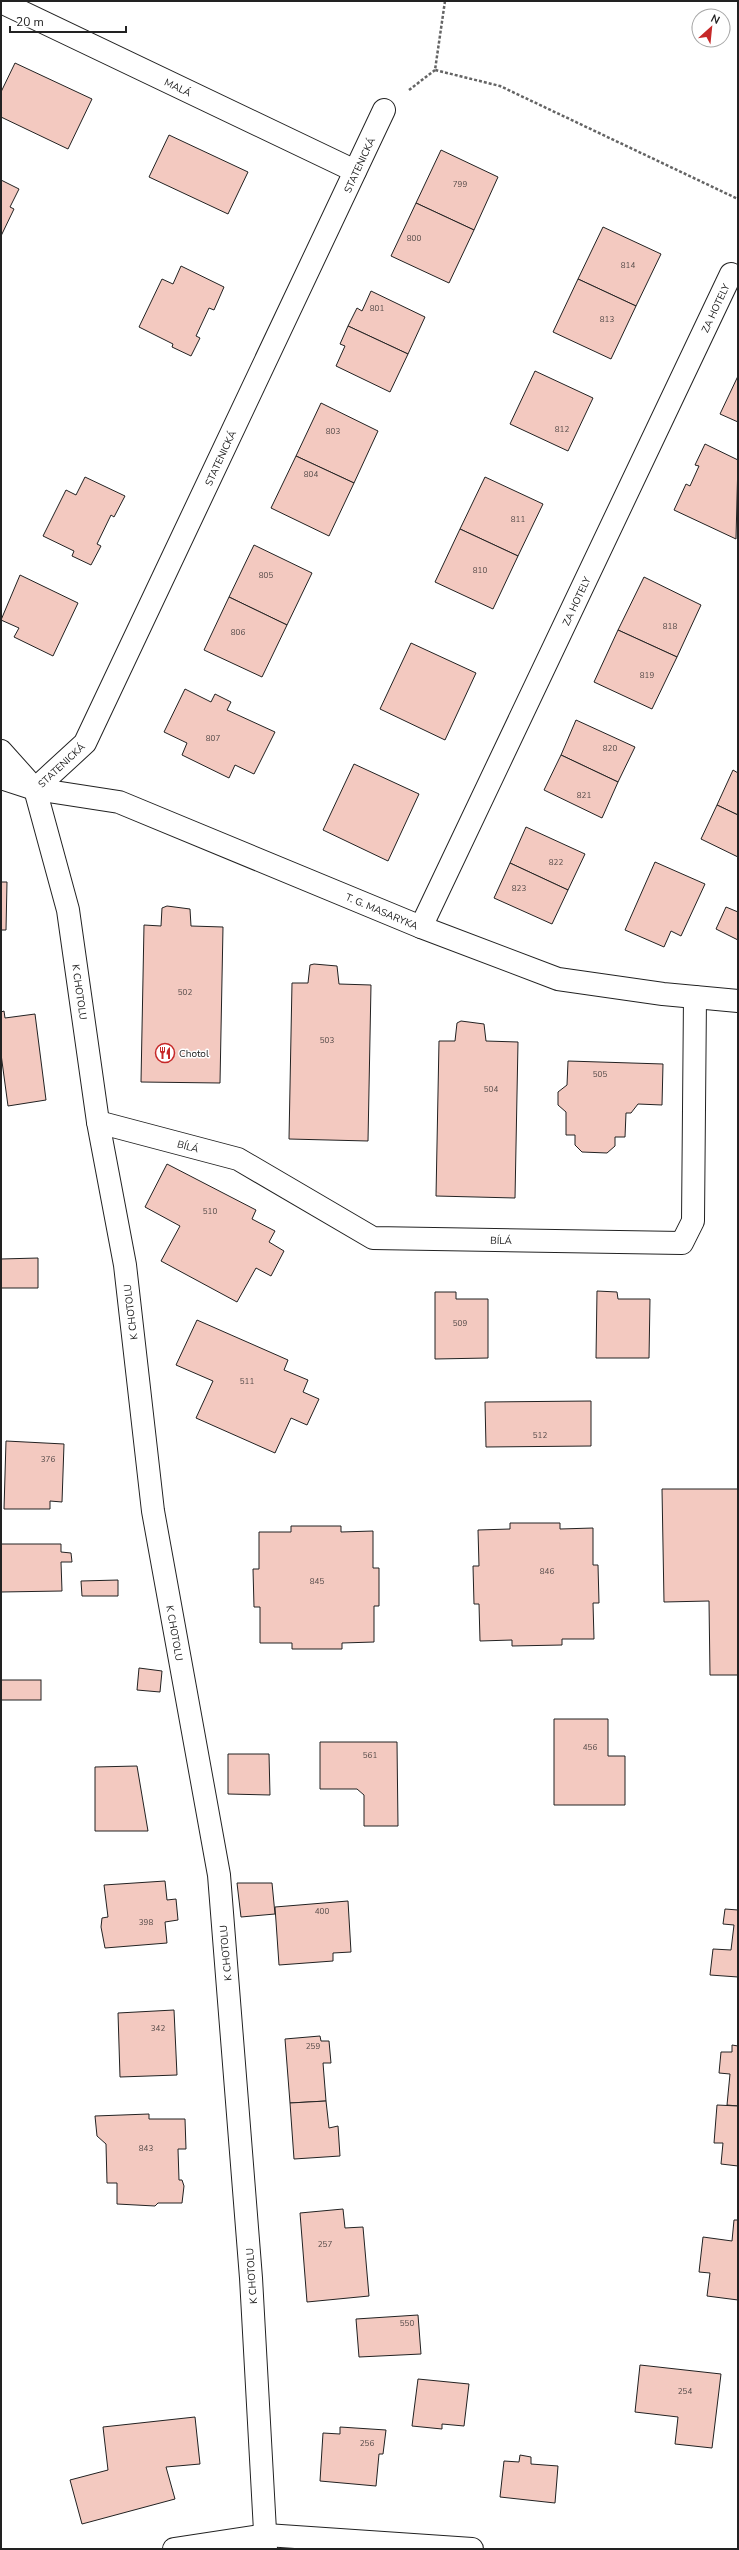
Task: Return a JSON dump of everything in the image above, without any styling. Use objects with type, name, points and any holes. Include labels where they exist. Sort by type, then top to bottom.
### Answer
[{"type":"street","name":"MALÁ","points":[[1,2],[355,171]]},
{"type":"street","name":"STATENICKÁ","points":[[35,789],[86,743],[384,110]]},
{"type":"street","name":"ZA HOTELY","points":[[421,927],[731,274]]},
{"type":"street","name":"K CHOTOLU","points":[[1,751],[35,789],[68,910],[98,1122],[125,1265],[153,1511],[219,1875],[251,2278],[266,2542]]},
{"type":"street","name":"T. G. MASARYKA","points":[[1,778],[35,789],[120,802],[421,927],[558,979],[695,997],[738,1001]]},
{"type":"street","name":"BÍLÁ","points":[[98,1122],[238,1159],[373,1238],[682,1243],[692,1221],[695,997]]},
{"type":"street","points":[[174,2549],[266,2542],[472,2549]]},
{"type":"path","points":[[445,1],[435,70],[500,86],[738,200]]},
{"type":"building","points":[[15,63],[92,99],[68,149],[1,117],[1,92]]},
{"type":"building","points":[[169,135],[248,172],[228,214],[149,177]]},
{"type":"building","points":[[441,150],[498,177],[474,230],[416,203]]},
{"type":"building","points":[[1,180],[19,189],[10,207],[14,209],[1,236]]},
{"type":"building","points":[[416,203],[474,230],[449,283],[391,256]]},
{"type":"building","points":[[603,227],[661,254],[636,306],[578,279]]},
{"type":"building","points":[[181,266],[224,287],[214,310],[209,308],[196,336],[200,338],[191,356],[172,347],[173,344],[139,327],[162,279],[173,284]]},
{"type":"building","points":[[578,279],[636,306],[611,359],[553,332]]},
{"type":"building","points":[[371,291],[425,317],[408,354],[348,326],[357,308],[362,311]]},
{"type":"building","points":[[348,326],[408,354],[390,392],[336,366],[345,346],[340,344]]},
{"type":"building","points":[[535,371],[593,398],[568,451],[510,424]]},
{"type":"building","points":[[738,376],[738,422],[720,414]]},
{"type":"building","points":[[321,403],[378,431],[354,483],[296,456]]},
{"type":"building","points":[[705,444],[738,460],[736,539],[674,510],[686,484],[690,486],[699,466],[695,465]]},
{"type":"building","points":[[296,456],[354,483],[329,536],[271,508]]},
{"type":"building","points":[[85,477],[125,496],[114,517],[111,515],[97,544],[101,546],[91,565],[72,556],[74,551],[43,536],[66,490],[76,495]]},
{"type":"building","points":[[485,477],[543,504],[518,556],[460,529]]},
{"type":"building","points":[[460,529],[518,556],[493,609],[435,582]]},
{"type":"building","points":[[254,545],[312,573],[287,625],[229,597]]},
{"type":"building","points":[[20,575],[78,603],[53,656],[14,637],[19,628],[1,620]]},
{"type":"building","points":[[644,577],[701,605],[677,657],[618,630]]},
{"type":"building","points":[[229,597],[287,625],[262,677],[204,650]]},
{"type":"building","points":[[618,630],[677,657],[652,709],[594,682]]},
{"type":"building","points":[[411,643],[476,673],[445,740],[380,709]]},
{"type":"building","points":[[185,689],[211,702],[215,694],[231,702],[227,710],[275,732],[254,774],[235,765],[229,778],[182,755],[187,743],[164,732]]},
{"type":"building","points":[[576,720],[635,747],[618,782],[561,755]]},
{"type":"building","points":[[561,755],[618,782],[602,818],[544,790]]},
{"type":"building","points":[[354,764],[419,794],[388,861],[323,830]]},
{"type":"building","points":[[733,770],[738,773],[738,815],[717,805]]},
{"type":"building","points":[[717,805],[738,815],[738,857],[701,839]]},
{"type":"building","points":[[526,827],[585,854],[568,890],[510,863]]},
{"type":"building","points":[[655,862],[705,884],[681,936],[671,931],[664,947],[625,930]]},
{"type":"building","points":[[510,863],[568,890],[552,924],[494,898]]},
{"type":"building","points":[[1,882],[7,882],[6,930],[1,930]]},
{"type":"building","points":[[167,906],[190,909],[191,926],[223,927],[220,1083],[141,1082],[144,925],[161,926],[162,908]]},
{"type":"building","points":[[726,907],[738,912],[738,940],[716,929]]},
{"type":"building","points":[[310,965],[337,966],[339,984],[371,985],[368,1141],[289,1139],[292,983],[308,983]]},
{"type":"building","points":[[4,1011],[5,1018],[35,1014],[46,1100],[8,1106],[1,1054],[1,1012]]},
{"type":"building","points":[[461,1021],[484,1024],[486,1041],[518,1042],[515,1198],[436,1196],[439,1041],[455,1041],[457,1023]]},
{"type":"building","points":[[568,1061],[663,1064],[662,1105],[638,1104],[631,1113],[626,1113],[625,1137],[615,1137],[615,1146],[607,1153],[582,1152],[575,1145],[575,1135],[566,1135],[566,1112],[558,1105],[558,1092],[567,1085]]},
{"type":"building","points":[[167,1164],[256,1210],[252,1219],[275,1231],[269,1242],[284,1251],[271,1276],[256,1268],[237,1302],[161,1261],[180,1226],[145,1207]]},
{"type":"building","points":[[38,1258],[38,1288],[1,1288],[1,1259]]},
{"type":"building","points":[[597,1291],[617,1292],[618,1299],[650,1299],[649,1358],[596,1358]]},
{"type":"building","points":[[435,1292],[456,1292],[456,1299],[488,1299],[488,1358],[435,1359]]},
{"type":"building","points":[[197,1320],[288,1360],[284,1370],[308,1380],[303,1392],[319,1399],[307,1425],[291,1418],[275,1453],[196,1418],[213,1381],[176,1365]]},
{"type":"building","points":[[591,1401],[591,1446],[486,1447],[485,1402]]},
{"type":"building","points":[[6,1441],[64,1444],[62,1502],[50,1501],[50,1509],[4,1509]]},
{"type":"building","points":[[662,1489],[738,1489],[738,1675],[710,1675],[709,1601],[664,1602]]},
{"type":"building","points":[[510,1523],[560,1523],[560,1529],[593,1528],[593,1565],[598,1565],[599,1603],[593,1603],[594,1639],[562,1639],[562,1645],[512,1646],[512,1640],[480,1641],[479,1604],[474,1604],[473,1566],[479,1566],[478,1530],[510,1529]]},
{"type":"building","points":[[291,1526],[341,1526],[341,1532],[373,1531],[373,1568],[379,1568],[379,1606],[374,1606],[374,1642],[342,1643],[342,1649],[292,1649],[292,1643],[260,1643],[260,1607],[254,1607],[253,1569],[259,1569],[259,1532],[291,1532]]},
{"type":"building","points":[[1,1544],[61,1544],[61,1552],[71,1553],[72,1562],[61,1562],[62,1591],[1,1592]]},
{"type":"building","points":[[118,1580],[118,1596],[82,1596],[81,1581]]},
{"type":"building","points":[[139,1668],[162,1671],[160,1692],[137,1690]]},
{"type":"building","points":[[1,1680],[41,1680],[41,1700],[1,1700]]},
{"type":"building","points":[[554,1719],[608,1719],[608,1756],[625,1756],[625,1805],[554,1805]]},
{"type":"building","points":[[320,1742],[397,1742],[398,1826],[364,1826],[364,1795],[357,1789],[320,1789]]},
{"type":"building","points":[[228,1754],[269,1754],[270,1795],[228,1794]]},
{"type":"building","points":[[137,1766],[148,1831],[95,1831],[95,1767]]},
{"type":"building","points":[[165,1881],[167,1900],[176,1899],[178,1920],[165,1922],[167,1943],[105,1948],[101,1927],[102,1918],[108,1917],[104,1885]]},
{"type":"building","points":[[237,1883],[272,1883],[275,1914],[241,1917]]},
{"type":"building","points":[[348,1901],[351,1952],[333,1953],[333,1961],[279,1965],[275,1907]]},
{"type":"building","points":[[725,1909],[738,1910],[738,1977],[710,1975],[713,1949],[731,1950],[734,1925],[723,1924]]},
{"type":"building","points":[[174,2010],[177,2075],[120,2077],[118,2013]]},
{"type":"building","points":[[320,2036],[321,2041],[329,2041],[331,2063],[323,2063],[326,2101],[290,2103],[285,2039]]},
{"type":"building","points":[[732,2045],[738,2046],[738,2106],[727,2105],[730,2074],[719,2073],[721,2052],[732,2052]]},
{"type":"building","points":[[326,2101],[329,2128],[338,2126],[340,2156],[294,2159],[290,2103]]},
{"type":"building","points":[[717,2105],[738,2106],[738,2166],[721,2164],[723,2143],[714,2143]]},
{"type":"building","points":[[149,2114],[149,2119],[185,2119],[186,2149],[178,2149],[179,2180],[182,2180],[184,2186],[182,2203],[158,2203],[155,2206],[117,2204],[117,2183],[107,2183],[106,2144],[97,2136],[95,2116]]},
{"type":"building","points":[[343,2209],[345,2228],[363,2227],[369,2296],[307,2302],[300,2213]]},
{"type":"building","points":[[734,2220],[738,2220],[738,2300],[707,2296],[710,2273],[699,2272],[703,2237],[732,2241]]},
{"type":"building","points":[[418,2315],[421,2354],[359,2357],[356,2319]]},
{"type":"building","points":[[640,2365],[721,2374],[712,2448],[675,2444],[678,2417],[635,2412]]},
{"type":"building","points":[[418,2379],[469,2384],[464,2426],[442,2424],[442,2429],[412,2426]]},
{"type":"building","points":[[195,2417],[200,2464],[166,2467],[175,2499],[82,2524],[70,2480],[108,2470],[103,2427]]},
{"type":"building","points":[[340,2427],[386,2430],[383,2454],[379,2454],[376,2486],[320,2481],[323,2433],[340,2434]]},
{"type":"building","points":[[520,2455],[531,2457],[531,2464],[558,2466],[555,2503],[500,2497],[504,2461],[519,2462]]},
{"type":"place","name":"Chotol","points":[[165,1053]]}]
